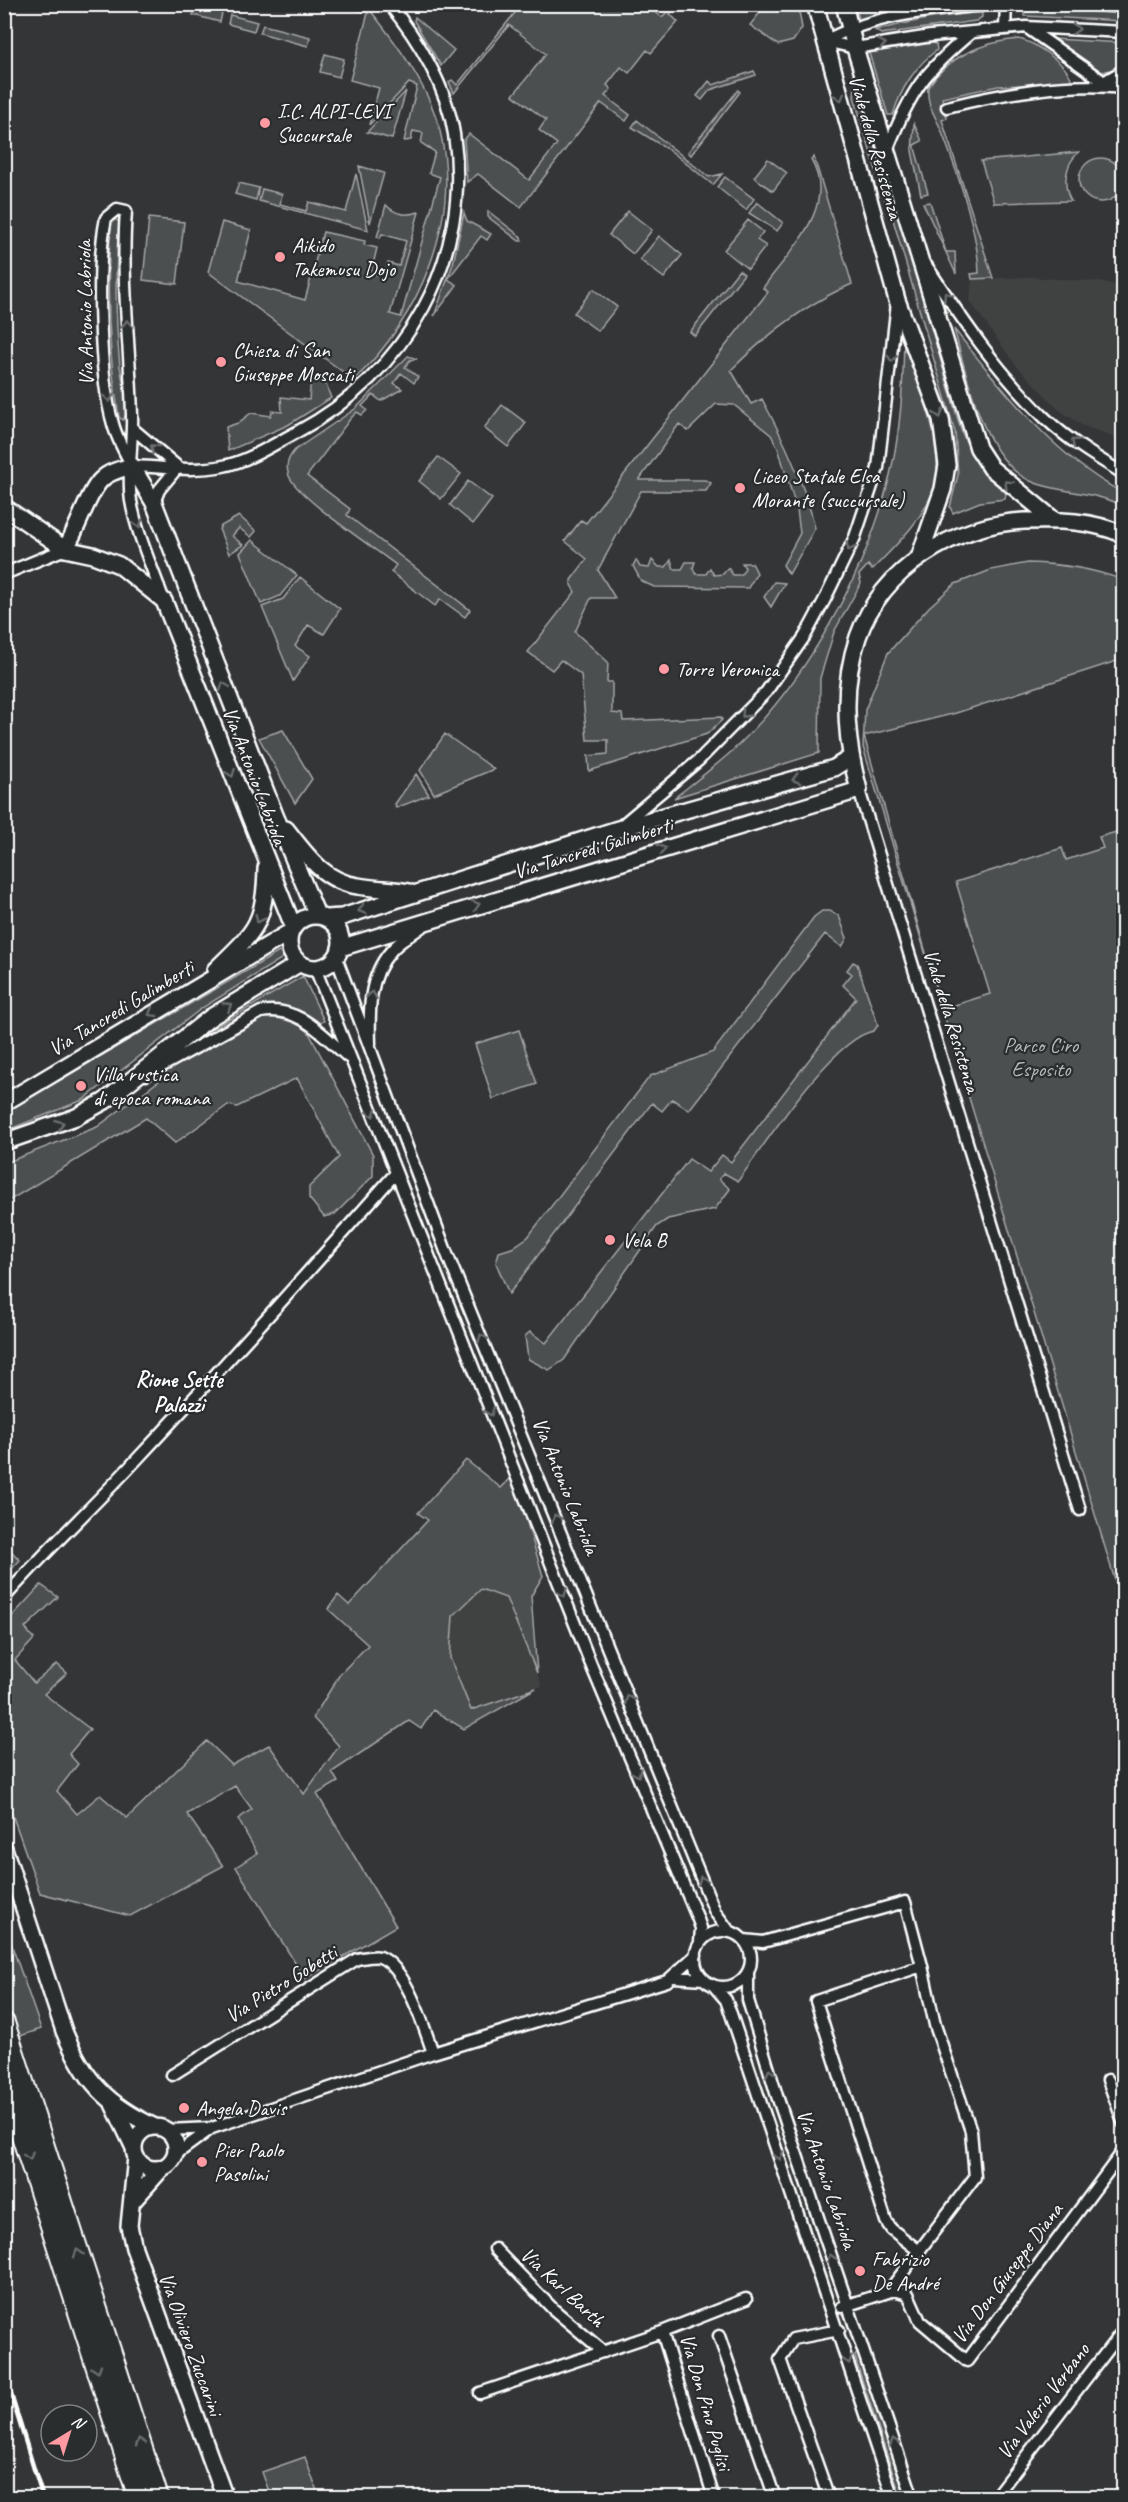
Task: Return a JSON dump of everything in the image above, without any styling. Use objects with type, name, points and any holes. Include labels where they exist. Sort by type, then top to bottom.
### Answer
[{"type":"highway","points":[[8,2032],[139,2498]]},
{"type":"highway","points":[[4,2080],[158,2498]]},
{"type":"main road","name":"Viale della Resistenza","points":[[815,4],[897,300],[941,419],[947,465],[943,489],[919,558]]},
{"type":"main road","name":"Viale della Resistenza","points":[[844,4],[855,48],[888,148],[978,448],[991,468],[1054,520]]},
{"type":"main road","name":"Via Antonio Labriola","points":[[132,466],[154,503],[275,815],[321,917]]},
{"type":"main road","points":[[65,549],[102,478],[132,466]]},
{"type":"main road","points":[[4,507],[65,549],[93,555],[119,565],[141,580],[164,601]]},
{"type":"main road","name":"Viale della Resistenza","points":[[859,790],[850,758],[846,720],[848,684],[859,636],[867,618],[889,587],[919,558],[956,536],[1004,522],[1054,520],[1095,524],[1124,535]]},
{"type":"main road","name":"Via Antonio Labriola","points":[[164,601],[292,929]]},
{"type":"main road","name":"Via Tancredi Galimberti","points":[[321,917],[342,917],[412,892],[618,829],[834,768],[850,758]]},
{"type":"main road","name":"Via Tancredi Galimberti","points":[[338,953],[435,918],[859,790]]},
{"type":"main road","name":"Via Antonio Labriola","points":[[275,815],[312,861],[329,876],[357,886],[379,886],[412,892]]},
{"type":"main road","name":"Via Antonio Labriola","points":[[202,983],[235,951],[259,921],[265,905],[266,862]]},
{"type":"main road","points":[[308,916],[321,917],[338,930],[338,953],[328,965],[315,968],[300,963],[290,951],[292,929],[308,916]]},
{"type":"main road","name":"Via Tancredi Galimberti","points":[[4,1103],[202,983],[258,954],[292,929]]},
{"type":"main road","points":[[4,1142],[76,1117],[133,1082],[211,1017],[300,963]]},
{"type":"main road","points":[[4,1848],[65,2033],[85,2072],[113,2104],[135,2152],[145,2166],[163,2167]]},
{"type":"main road","points":[[113,2104],[161,2129],[175,2141],[175,2155],[132,2202]]},
{"type":"main road","points":[[135,2152],[138,2136],[148,2128],[161,2129]]},
{"type":"main road","name":"Via Oliviero Zuccarini","points":[[135,2152],[129,2226],[134,2248],[225,2498]]},
{"type":"street","points":[[132,466],[201,469],[238,461],[313,423],[349,399],[385,366],[400,346],[431,292],[443,263],[458,193],[454,132],[443,94],[431,69],[389,4]]},
{"type":"street","points":[[884,4],[906,13]]},
{"type":"street","points":[[825,41],[852,29],[906,13],[994,4]]},
{"type":"street","points":[[1005,27],[1006,4]]},
{"type":"street","points":[[1100,4],[1124,7]]},
{"type":"street","points":[[825,41],[855,48],[1005,27],[1124,32]]},
{"type":"street","points":[[1026,27],[1084,66],[1100,79],[1104,86]]},
{"type":"street","points":[[888,148],[916,86],[942,57],[972,32]]},
{"type":"street","points":[[1104,86],[1107,80],[1124,70]]},
{"type":"street","points":[[947,107],[999,94],[1104,86],[1124,88]]},
{"type":"street","name":"Via Antonio Labriola","points":[[132,466],[112,423],[104,363],[101,254],[106,218],[117,209],[126,211],[123,255],[132,428],[132,466],[132,503],[164,601]]},
{"type":"street","name":"Viale della Resistenza","points":[[922,260],[994,361],[1045,418],[1087,452],[1124,474]]},
{"type":"street","name":"Viale della Resistenza","points":[[783,670],[825,599],[868,504],[878,468],[884,429],[897,300]]},
{"type":"street","points":[[132,428],[178,467]]},
{"type":"street","points":[[154,503],[159,490],[178,467]]},
{"type":"street","points":[[4,574],[65,549]]},
{"type":"street","name":"Via Tancredi Galimberti","points":[[618,829],[699,760],[766,692],[783,670]]},
{"type":"street","name":"Viale della Resistenza","points":[[859,790],[1080,1510]]},
{"type":"street","name":"Via Antonio Labriola","points":[[370,1053],[369,1013],[372,989],[380,967],[392,949],[435,918]]},
{"type":"street","name":"Via Antonio Labriola","points":[[338,953],[370,1053],[447,1254],[715,1912],[729,1931]]},
{"type":"street","name":"Via Antonio Labriola","points":[[315,968],[594,1672],[697,1917],[701,1928],[700,1942]]},
{"type":"street","name":"Via Antonio Labriola","points":[[133,1082],[261,1012],[273,1010],[291,1012],[312,1025],[350,1059]]},
{"type":"street","points":[[4,1598],[52,1543],[80,1521],[170,1424],[395,1174]]},
{"type":"street","points":[[708,1982],[696,1964],[696,1955],[700,1942],[716,1932],[729,1931],[744,1940],[763,1942],[905,1902],[935,2025],[971,2131],[975,2177],[887,2292],[848,2307],[831,2309]]},
{"type":"street","points":[[744,1940],[752,1958]]},
{"type":"street","points":[[175,2155],[212,2128],[433,2053],[674,1977],[727,1986],[737,1983],[748,1973],[752,1958],[763,1942]]},
{"type":"street","points":[[674,1977],[696,1955]]},
{"type":"street","name":"Via Pietro Gobetti","points":[[171,2076],[357,1959],[377,1956],[392,1964],[413,2000],[433,2053]]},
{"type":"street","points":[[919,2251],[891,2229],[886,2221],[816,2001],[922,1966]]},
{"type":"street","name":"Via Antonio Labriola","points":[[748,1973],[748,2000],[777,2096],[913,2498]]},
{"type":"street","name":"Via Antonio Labriola","points":[[708,1982],[726,2000],[839,2330],[893,2498]]},
{"type":"street","points":[[1108,2080],[1124,2124]]},
{"type":"street","points":[[161,2129],[212,2128]]},
{"type":"street","name":"Via Don Giuseppe Diana","points":[[887,2292],[894,2290],[908,2294],[920,2321],[968,2361],[1124,2150]]},
{"type":"street","name":"Via Karl Barth","points":[[495,2249],[553,2308],[604,2352]]},
{"type":"street","name":"Via Don Pino Puglisi","points":[[714,2498],[662,2332],[746,2299]]},
{"type":"street","name":"Via Valerio Verbano","points":[[994,2498],[1124,2329]]},
{"type":"street","points":[[829,2498],[780,2360],[793,2339],[839,2330]]},
{"type":"street","points":[[480,2392],[662,2332]]},
{"type":"street","points":[[719,2336],[775,2498]]},
{"type":"shaded area","points":[[1029,277],[1102,282],[1123,286],[1123,444],[1105,433],[1083,426],[1058,409],[1014,363],[970,301],[972,279]]},
{"type":"shaded area","points":[[489,1556],[542,1686],[456,1721],[432,1632]]},
{"type":"green space","points":[[522,4],[646,5],[662,17],[674,5],[678,5],[670,14],[678,22],[651,53],[647,50],[629,73],[621,67],[607,85],[611,89],[605,96],[630,115],[626,121],[601,103],[521,207],[478,174],[467,182],[464,140],[469,134],[529,180],[557,144],[539,130],[546,120],[513,95],[546,54],[509,25],[454,93],[449,82],[452,80],[457,85]]},
{"type":"green space","points":[[352,5],[366,5],[410,65],[435,114],[445,165],[445,199],[439,233],[429,266],[398,328],[354,380],[208,272],[222,222],[251,230],[238,281],[305,300],[323,232],[365,241],[364,245],[377,248],[371,273],[384,277],[388,263],[399,266],[406,241],[382,234],[380,238],[377,237],[386,205],[401,214],[419,212],[390,314],[401,317],[440,177],[429,173],[435,152],[421,143],[423,133],[413,131],[411,140],[404,141],[417,86],[409,83],[369,125],[379,88],[350,80],[368,13],[352,8]]},
{"type":"green space","points":[[766,5],[798,5],[802,28],[793,41],[778,45],[750,25]]},
{"type":"green space","points":[[855,5],[870,5],[884,11],[860,22]]},
{"type":"green space","points":[[196,6],[222,13],[220,22],[193,15]]},
{"type":"green space","points":[[1057,9],[1123,14],[1123,21],[1024,16],[1024,12]]},
{"type":"green space","points":[[982,13],[982,17],[976,21],[881,34],[875,30],[931,18]]},
{"type":"green space","points":[[230,15],[257,22],[254,31],[228,24]]},
{"type":"green space","points":[[415,17],[454,50],[441,66],[414,21]]},
{"type":"green space","points":[[263,25],[310,37],[308,46],[260,33]]},
{"type":"green space","points":[[1019,39],[1059,62],[1070,76],[1072,83],[998,86],[942,98],[947,118],[942,120],[993,278],[972,279],[971,274],[979,273],[971,222],[955,167],[930,106],[928,87],[946,67],[967,52],[992,43]]},
{"type":"green space","points":[[1054,39],[1123,43],[1123,66],[1100,73],[1053,42]]},
{"type":"green space","points":[[936,44],[937,50],[916,71],[904,87],[893,115],[888,115],[869,53]]},
{"type":"green space","points":[[325,54],[344,59],[339,77],[320,72]]},
{"type":"green space","points":[[754,71],[756,75],[710,90],[702,100],[697,96],[709,81],[713,85]]},
{"type":"green space","points":[[855,86],[861,95],[892,198],[885,200],[854,97]]},
{"type":"green space","points":[[738,90],[740,92],[691,155],[688,152]]},
{"type":"green space","points":[[406,91],[392,139],[367,132]]},
{"type":"green space","points":[[637,120],[709,177],[722,174],[713,185],[672,152],[632,127]]},
{"type":"green space","points":[[914,124],[922,141],[914,145],[928,193],[921,195],[912,151]]},
{"type":"green space","points":[[1079,152],[1071,162],[1066,175],[1066,188],[1071,201],[994,203],[981,161]]},
{"type":"green space","points":[[814,157],[852,284],[788,321],[731,370],[751,404],[762,399],[793,462],[806,495],[815,528],[789,574],[783,565],[800,533],[797,510],[778,448],[771,435],[734,405],[716,404],[688,431],[679,424],[639,480],[705,480],[711,483],[706,491],[641,491],[598,570],[615,598],[591,598],[575,632],[608,662],[607,682],[612,682],[612,713],[622,714],[623,721],[721,717],[722,720],[707,734],[589,771],[588,756],[608,754],[608,740],[587,740],[581,675],[561,660],[552,670],[528,652],[575,592],[571,580],[587,559],[565,541],[581,520],[586,523],[768,292],[763,288],[797,244],[815,212],[819,195],[818,178],[811,160]]},
{"type":"green space","points":[[1101,158],[1110,159],[1117,164],[1122,171],[1122,189],[1117,196],[1110,201],[1101,202],[1092,201],[1085,196],[1080,189],[1079,180],[1080,171],[1085,164],[1092,159]]},
{"type":"green space","points":[[768,159],[787,173],[773,191],[754,177]]},
{"type":"green space","points":[[359,166],[384,173],[370,223]]},
{"type":"green space","points":[[356,174],[368,230],[259,201],[262,189],[282,194],[280,204],[306,211],[309,202],[346,212]]},
{"type":"green space","points":[[725,177],[754,199],[746,210],[717,187]]},
{"type":"green space","points":[[239,183],[259,188],[256,200],[235,194]]},
{"type":"green space","points":[[757,202],[783,223],[777,231],[749,213]]},
{"type":"green space","points":[[930,202],[946,252],[955,252],[956,274],[923,203]]},
{"type":"green space","points":[[488,211],[521,237],[522,241],[488,217]]},
{"type":"green space","points":[[628,211],[652,230],[633,254],[609,235]]},
{"type":"green space","points":[[464,213],[467,221],[491,234],[487,240],[481,236],[448,279],[457,285],[434,316],[453,264]]},
{"type":"green space","points":[[898,214],[961,430],[979,464],[1006,493],[1005,499],[980,502],[953,513],[950,507],[958,475],[955,432],[892,216]]},
{"type":"green space","points":[[149,218],[184,222],[177,284],[143,280]]},
{"type":"green space","points":[[115,219],[119,222],[116,312],[120,366],[126,402],[123,420],[119,417],[112,369],[108,296],[111,223]]},
{"type":"green space","points":[[748,220],[763,232],[757,240],[766,246],[748,269],[724,250]]},
{"type":"green space","points":[[659,236],[682,255],[664,278],[640,260]]},
{"type":"green space","points":[[739,270],[744,274],[695,336],[690,332]]},
{"type":"green space","points":[[593,289],[617,307],[598,331],[574,313]]},
{"type":"green space","points":[[954,329],[1011,398],[1052,441],[1098,478],[1123,493],[1123,506],[1091,495],[1035,483],[1017,473],[1002,457],[980,416]]},
{"type":"green space","points":[[904,339],[930,416],[937,458],[936,477],[927,505],[913,525],[872,570],[868,565],[859,575],[861,583],[834,632],[820,678],[819,753],[674,798],[731,752],[784,694],[830,624],[849,587],[880,512],[890,475],[901,407]]},
{"type":"green space","points":[[408,356],[417,359],[410,360],[405,367],[418,377],[414,383],[401,373],[394,383],[402,389],[381,401],[373,395],[362,406],[367,410],[362,415],[357,412],[350,419],[307,476],[350,509],[347,515],[470,610],[465,617],[440,599],[435,606],[391,572],[396,565],[321,510],[296,486],[287,468],[295,450],[355,409]]},
{"type":"green space","points":[[311,378],[326,385],[331,398],[288,425],[228,451],[226,427],[238,423],[251,413],[271,416],[272,411],[282,412],[281,397],[309,400]]},
{"type":"green space","points":[[502,405],[526,423],[508,447],[484,428]]},
{"type":"green space","points":[[438,457],[461,474],[441,499],[419,481]]},
{"type":"green space","points":[[468,481],[492,499],[473,524],[450,505]]},
{"type":"green space","points":[[239,516],[256,531],[251,537],[239,528],[232,536],[243,545],[229,554],[219,529]]},
{"type":"green space","points":[[252,540],[297,575],[280,596],[261,604],[240,553]]},
{"type":"green space","points":[[636,560],[640,567],[649,568],[652,560],[659,567],[666,567],[671,560],[674,569],[682,569],[686,562],[695,562],[693,568],[696,574],[706,574],[710,568],[714,575],[723,574],[728,568],[733,575],[741,575],[745,568],[742,563],[752,563],[757,573],[748,588],[654,587],[641,581],[633,566]]},
{"type":"green space","points":[[1028,563],[1053,564],[1076,567],[1123,580],[1123,659],[956,713],[864,736],[938,996],[863,747],[865,710],[888,653],[929,607],[955,584],[991,570]]},
{"type":"green space","points":[[300,577],[340,609],[324,634],[308,625],[295,646],[310,656],[293,681],[262,607],[283,599]]},
{"type":"green space","points":[[774,582],[785,583],[771,607],[764,597]]},
{"type":"green space","points":[[283,730],[312,779],[295,803],[259,738]]},
{"type":"green space","points":[[445,734],[494,769],[434,794],[420,770]]},
{"type":"green space","points":[[416,774],[429,795],[396,808],[395,804]]},
{"type":"green space","name":"Parco Ciro Esposito","points":[[1123,830],[1123,1607],[942,1009],[990,994],[956,882],[1062,848],[1066,860],[1103,848],[1099,837]]},
{"type":"green space","points":[[822,911],[830,911],[839,916],[847,938],[842,947],[825,934],[689,1110],[672,1099],[662,1111],[652,1103],[509,1294],[496,1263],[499,1252],[512,1248],[528,1237],[650,1076],[713,1052],[814,917]]},
{"type":"green space","points":[[279,952],[284,956],[281,959],[202,1008],[83,1100],[5,1131],[5,1112]]},
{"type":"green space","points":[[853,962],[857,964],[878,1025],[874,1031],[857,1038],[839,1052],[820,1072],[800,1095],[738,1181],[724,1173],[719,1179],[730,1189],[715,1209],[668,1219],[657,1226],[564,1360],[549,1370],[528,1359],[525,1336],[530,1332],[546,1343],[689,1159],[708,1172],[722,1155],[731,1162],[856,998],[843,985],[852,974],[847,970]]},
{"type":"green space","points":[[303,976],[324,1021],[307,1029],[373,1155],[373,1176],[335,1214],[324,1217],[309,1198],[309,1187],[339,1157],[297,1078],[237,1107],[228,1105],[175,1143],[146,1118],[5,1203],[5,1163],[97,1127],[160,1080],[193,1040]]},
{"type":"green space","points":[[519,1030],[537,1084],[493,1099],[475,1044]]},
{"type":"green space","points":[[466,1460],[501,1488],[513,1476],[543,1576],[531,1596],[537,1673],[506,1598],[481,1589],[453,1616],[450,1658],[471,1710],[536,1688],[464,1729],[433,1710],[421,1729],[409,1721],[332,1772],[338,1782],[317,1794],[396,1926],[305,1979],[236,1867],[257,1853],[238,1819],[252,1809],[235,1786],[187,1814],[223,1866],[130,1916],[40,1893],[5,1794],[4,1625],[41,1585],[58,1597],[25,1628],[34,1639],[15,1660],[34,1683],[57,1664],[67,1673],[44,1694],[90,1729],[69,1754],[78,1764],[57,1791],[77,1814],[100,1795],[127,1818],[207,1741],[232,1765],[269,1745],[304,1794],[339,1746],[313,1718],[340,1674],[368,1645],[328,1609],[338,1595],[349,1605],[428,1520],[418,1513]]},
{"type":"green space","points":[[5,1545],[20,1560],[4,1576]]},
{"type":"green space","points":[[4,1923],[41,2029],[5,2041],[4,2041]]},
{"type":"green space","points":[[858,2351],[909,2497],[901,2497],[857,2364],[855,2356]]},
{"type":"green space","points":[[305,2457],[319,2497],[271,2497],[262,2472]]},
{"type":"railway","points":[[4,2372],[43,2498]]},
{"type":"place","name":"I.C. ALPI-LEVI Succursale","points":[[265,123]]},
{"type":"place","name":"Aikido Takemusu Dojo","points":[[280,257]]},
{"type":"place","name":"Chiesa di San Giuseppe Moscati","points":[[221,362]]},
{"type":"place","name":"Liceo Statale Elsa Morante (succursale)","points":[[740,488]]},
{"type":"place","name":"Torre Veronica","points":[[664,669]]},
{"type":"place","name":"Villa rustica di epoca romana","points":[[81,1086]]},
{"type":"place","name":"Vela B","points":[[610,1240]]},
{"type":"place","name":"Angela Davis","points":[[184,2108]]},
{"type":"place","name":"Pier Paolo Pasolini","points":[[202,2162]]},
{"type":"place","name":"Fabrizio De André","points":[[860,2271]]},
{"type":"district","name":"Rione Sette Palazzi","points":[[179,1392]]}]
